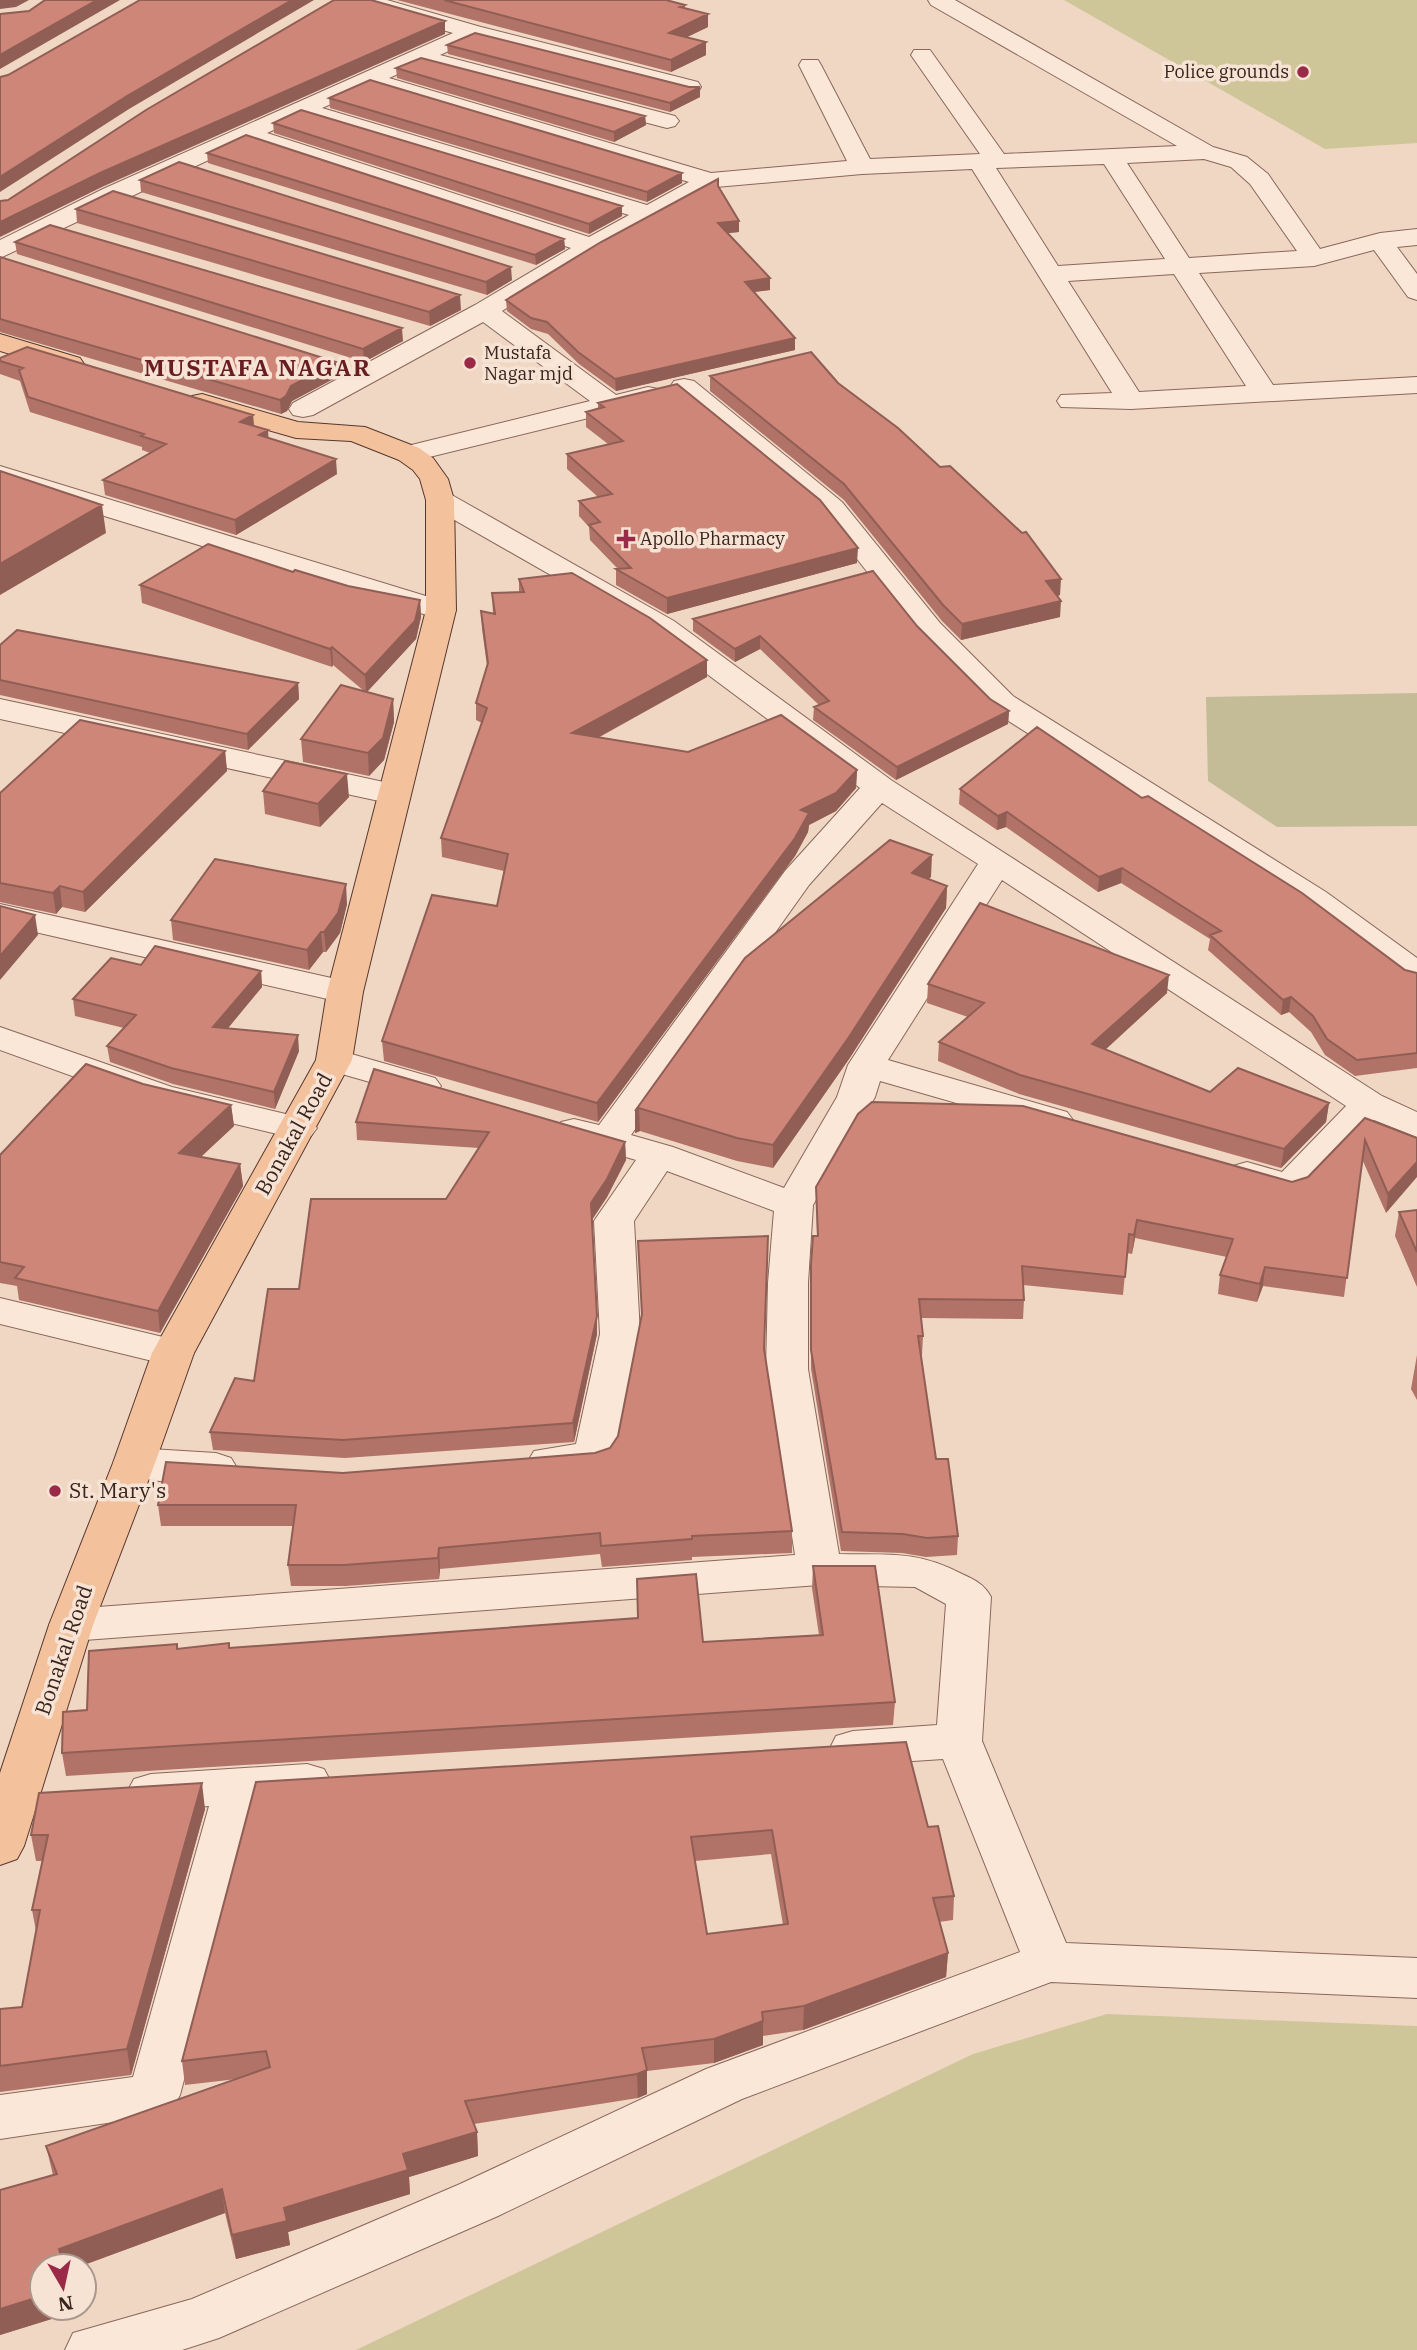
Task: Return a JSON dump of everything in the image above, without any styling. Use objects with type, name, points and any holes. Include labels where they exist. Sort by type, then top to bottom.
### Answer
[{"type":"main road","points":[[0,323],[91,360],[12,346]]},
{"type":"main road","name":"Bonakal Road","points":[[0,1846],[36,1799],[71,1625],[134,1463],[173,1353],[334,1060],[345,992],[441,610],[440,500],[434,479],[423,464],[409,454],[355,433],[337,420],[303,409],[189,388],[296,430],[355,433]]},
{"type":"street","points":[[364,0],[473,32],[690,87]]},
{"type":"street","points":[[939,0],[1205,152],[1239,162],[1259,179],[1314,258]]},
{"type":"street","points":[[0,250],[112,194],[473,32]]},
{"type":"street","points":[[922,55],[1131,401]]},
{"type":"street","points":[[418,57],[667,121]]},
{"type":"street","points":[[810,65],[862,167]]},
{"type":"street","points":[[368,79],[710,180],[862,167],[1205,152]]},
{"type":"street","points":[[302,110],[648,212]]},
{"type":"street","points":[[245,134],[591,246]]},
{"type":"street","points":[[1110,155],[1265,394]]},
{"type":"street","points":[[179,164],[219,176]]},
{"type":"street","points":[[303,409],[435,339],[479,306],[537,277],[648,212],[710,180]]},
{"type":"street","points":[[112,194],[151,206]]},
{"type":"street","points":[[49,226],[89,238]]},
{"type":"street","points":[[1052,274],[1314,258],[1380,241],[1417,237]]},
{"type":"street","points":[[1380,241],[1417,292]]},
{"type":"street","points":[[0,260],[26,268]]},
{"type":"street","points":[[511,269],[537,277]]},
{"type":"street","points":[[479,306],[610,403]]},
{"type":"street","points":[[395,327],[435,339]]},
{"type":"street","points":[[0,363],[12,346]]},
{"type":"street","points":[[330,363],[369,375]]},
{"type":"street","points":[[409,454],[697,384],[832,508],[867,573],[1002,703],[1314,899],[1417,975]]},
{"type":"street","points":[[1071,401],[1131,401],[1417,385]]},
{"type":"street","points":[[0,475],[441,610]]},
{"type":"street","points":[[440,500],[663,626],[879,787],[1369,1104],[1417,1126]]},
{"type":"street","points":[[663,626],[701,616]]},
{"type":"street","points":[[0,709],[393,794]]},
{"type":"street","points":[[608,1140],[797,878],[879,787]]},
{"type":"street","points":[[819,1569],[787,1370],[788,1283],[794,1205],[856,1097],[866,1065],[997,861]]},
{"type":"street","points":[[0,914],[345,992]]},
{"type":"street","points":[[0,1038],[160,1095],[298,1129]]},
{"type":"street","points":[[334,1060],[452,1094]]},
{"type":"street","points":[[866,1065],[1093,1132]]},
{"type":"street","points":[[1212,1165],[1290,1186],[1369,1104]]},
{"type":"street","points":[[543,1121],[659,1155],[794,1205]]},
{"type":"street","points":[[512,1464],[595,1457],[620,1334],[614,1221],[659,1155]]},
{"type":"street","points":[[0,1311],[173,1353]]},
{"type":"street","points":[[134,1463],[253,1471]]},
{"type":"street","points":[[71,1625],[819,1569],[923,1572],[970,1597],[959,1741],[1049,1962]]},
{"type":"street","points":[[807,1751],[959,1741]]},
{"type":"street","points":[[113,1794],[349,1779]]},
{"type":"street","points":[[0,2117],[154,2095],[238,1786]]},
{"type":"street","points":[[93,2350],[201,2321],[479,2200],[724,2084],[1049,1962],[1417,1978]]},
{"type":"shaded area","name":"Police grounds","points":[[1064,0],[1417,0],[1417,143],[1325,149]]},
{"type":"shaded area","points":[[1417,693],[1417,826],[1277,827],[1208,781],[1206,697]]},
{"type":"shaded area","points":[[1107,2014],[1417,2026],[1417,2350],[356,2350],[973,2054]]},
{"type":"building","points":[[45,0],[97,0],[0,55],[0,14],[29,11]]},
{"type":"building","points":[[140,0],[292,0],[127,96],[0,177],[0,77],[8,75]]},
{"type":"building","points":[[334,0],[371,0],[445,21],[100,173],[0,222],[0,201],[8,200],[146,110]]},
{"type":"building","points":[[444,0],[666,0],[685,5],[680,7],[708,14],[669,33],[706,42],[671,60]]},
{"type":"building","points":[[475,33],[689,87],[700,87],[670,103],[447,45]]},
{"type":"building","points":[[421,58],[645,116],[614,132],[396,68]]},
{"type":"building","points":[[370,80],[682,173],[647,192],[329,98]]},
{"type":"building","points":[[301,110],[622,206],[589,224],[273,123]]},
{"type":"building","points":[[246,135],[564,239],[535,255],[207,153]]},
{"type":"building","points":[[179,162],[511,267],[486,282],[140,180]]},
{"type":"building","points":[[718,179],[718,186],[739,221],[718,223],[770,278],[745,282],[795,338],[615,379],[578,352],[547,322],[531,318],[506,300],[601,242]]},
{"type":"building","points":[[113,191],[460,295],[429,312],[76,209]]},
{"type":"building","points":[[50,225],[402,328],[363,349],[15,242]]},
{"type":"building","points":[[0,257],[336,362],[291,386],[286,396],[280,400],[0,319]]},
{"type":"building","points":[[27,347],[253,415],[240,422],[268,430],[259,435],[336,459],[235,520],[103,480],[166,444],[141,436],[144,434],[28,397],[19,370],[23,368],[0,361],[0,358]]},
{"type":"building","points":[[811,352],[838,383],[898,428],[940,467],[950,466],[1022,533],[1026,532],[1061,579],[1046,581],[1061,601],[962,624],[943,605],[844,484],[710,376]]},
{"type":"building","points":[[677,384],[820,500],[858,548],[667,598],[616,569],[631,568],[589,525],[600,522],[579,501],[612,494],[567,454],[623,441],[586,412],[604,407],[598,403]]},
{"type":"building","points":[[0,471],[102,505],[0,564]]},
{"type":"building","points":[[208,544],[293,572],[295,570],[348,586],[420,600],[415,621],[365,675],[332,647],[330,649],[140,585]]},
{"type":"building","points":[[873,571],[917,626],[990,699],[1009,711],[897,767],[814,707],[829,701],[760,636],[735,649],[693,619]]},
{"type":"building","points":[[572,573],[650,618],[707,660],[572,733],[688,752],[781,715],[857,770],[836,793],[801,810],[809,813],[795,838],[597,1103],[382,1041],[432,895],[497,906],[508,854],[441,838],[487,708],[476,703],[488,663],[481,611],[495,614],[492,593],[524,592],[519,579]]},
{"type":"building","points":[[17,630],[298,683],[247,734],[0,680],[0,645]]},
{"type":"building","points":[[341,685],[393,699],[383,738],[368,753],[301,739]]},
{"type":"building","points":[[80,720],[225,751],[83,892],[60,886],[53,893],[0,883],[0,793]]},
{"type":"building","points":[[1037,727],[1142,798],[1148,796],[1302,893],[1405,970],[1417,973],[1417,1053],[1357,1060],[1327,1039],[1313,1016],[1291,997],[1283,1000],[1210,935],[1221,931],[1122,868],[1099,877],[1007,812],[998,816],[960,789]]},
{"type":"building","points":[[285,761],[347,774],[318,804],[263,791]]},
{"type":"building","points":[[890,840],[932,855],[912,873],[947,886],[849,1037],[773,1145],[737,1138],[639,1108],[635,1111],[745,958]]},
{"type":"building","points":[[215,859],[346,884],[338,913],[307,950],[171,920]]},
{"type":"building","points":[[980,903],[1169,975],[1092,1044],[1210,1092],[1238,1068],[1329,1103],[1284,1149],[1020,1075],[939,1042],[984,1003],[928,984]]},
{"type":"building","points":[[0,906],[35,915],[0,956]]},
{"type":"building","points":[[155,946],[261,971],[213,1027],[298,1035],[274,1092],[171,1068],[107,1046],[136,1015],[73,999],[111,958],[141,965]]},
{"type":"building","points":[[86,1064],[143,1084],[231,1105],[179,1153],[240,1164],[158,1311],[15,1278],[24,1267],[0,1262],[0,1155]]},
{"type":"building","points":[[374,1069],[625,1142],[607,1179],[591,1203],[597,1316],[573,1423],[343,1440],[210,1432],[235,1378],[254,1381],[268,1289],[299,1289],[311,1199],[446,1199],[489,1132],[356,1122]]},
{"type":"building","points":[[872,1102],[1023,1106],[1292,1182],[1308,1177],[1365,1118],[1417,1138],[1417,1162],[1388,1194],[1365,1140],[1347,1278],[1265,1267],[1260,1284],[1220,1275],[1233,1239],[1137,1220],[1134,1235],[1129,1234],[1125,1277],[1022,1266],[1024,1300],[919,1299],[923,1336],[918,1336],[936,1459],[948,1459],[958,1536],[927,1538],[903,1534],[842,1532],[811,1350],[811,1264],[813,1236],[818,1236],[816,1187],[858,1114]]},
{"type":"building","points":[[1417,1210],[1417,1252],[1399,1212]]},
{"type":"building","points":[[768,1236],[764,1349],[792,1531],[692,1536],[692,1539],[601,1546],[600,1533],[439,1548],[438,1558],[344,1565],[288,1565],[296,1505],[158,1505],[166,1462],[343,1473],[595,1453],[610,1448],[618,1436],[642,1314],[638,1241]]},
{"type":"building","points":[[813,1566],[875,1566],[895,1702],[62,1753],[63,1712],[87,1710],[89,1651],[177,1644],[177,1649],[229,1643],[229,1648],[638,1618],[637,1579],[696,1574],[703,1642],[823,1635]]},
{"type":"building","points":[[906,1742],[928,1827],[938,1826],[954,1896],[933,1898],[948,1953],[804,2006],[762,2012],[763,2021],[714,2039],[642,2048],[647,2070],[637,2074],[465,2101],[477,2132],[403,2154],[408,2170],[284,2208],[287,2221],[232,2235],[222,2189],[59,2249],[60,2252],[28,2252],[28,2300],[0,2309],[0,2190],[57,2174],[46,2146],[270,2067],[266,2051],[182,2061],[256,1782]],"holes":[[[772,1830],[788,1924],[707,1934],[691,1837]]]},
{"type":"building","points":[[202,1783],[127,2049],[0,2066],[0,2009],[22,2007],[40,1910],[32,1910],[48,1835],[31,1835],[39,1793]]},
{"type":"place","name":"Police grounds","points":[[1303,72]]},
{"type":"place","name":"Mustafa Nagar mjd","points":[[470,363]]},
{"type":"place","name":"Apollo Pharmacy","points":[[626,539]]},
{"type":"place","name":"St. Mary's","points":[[55,1491]]},
{"type":"district","name":"MUSTAFA NAGAR","points":[[258,368]]}]
